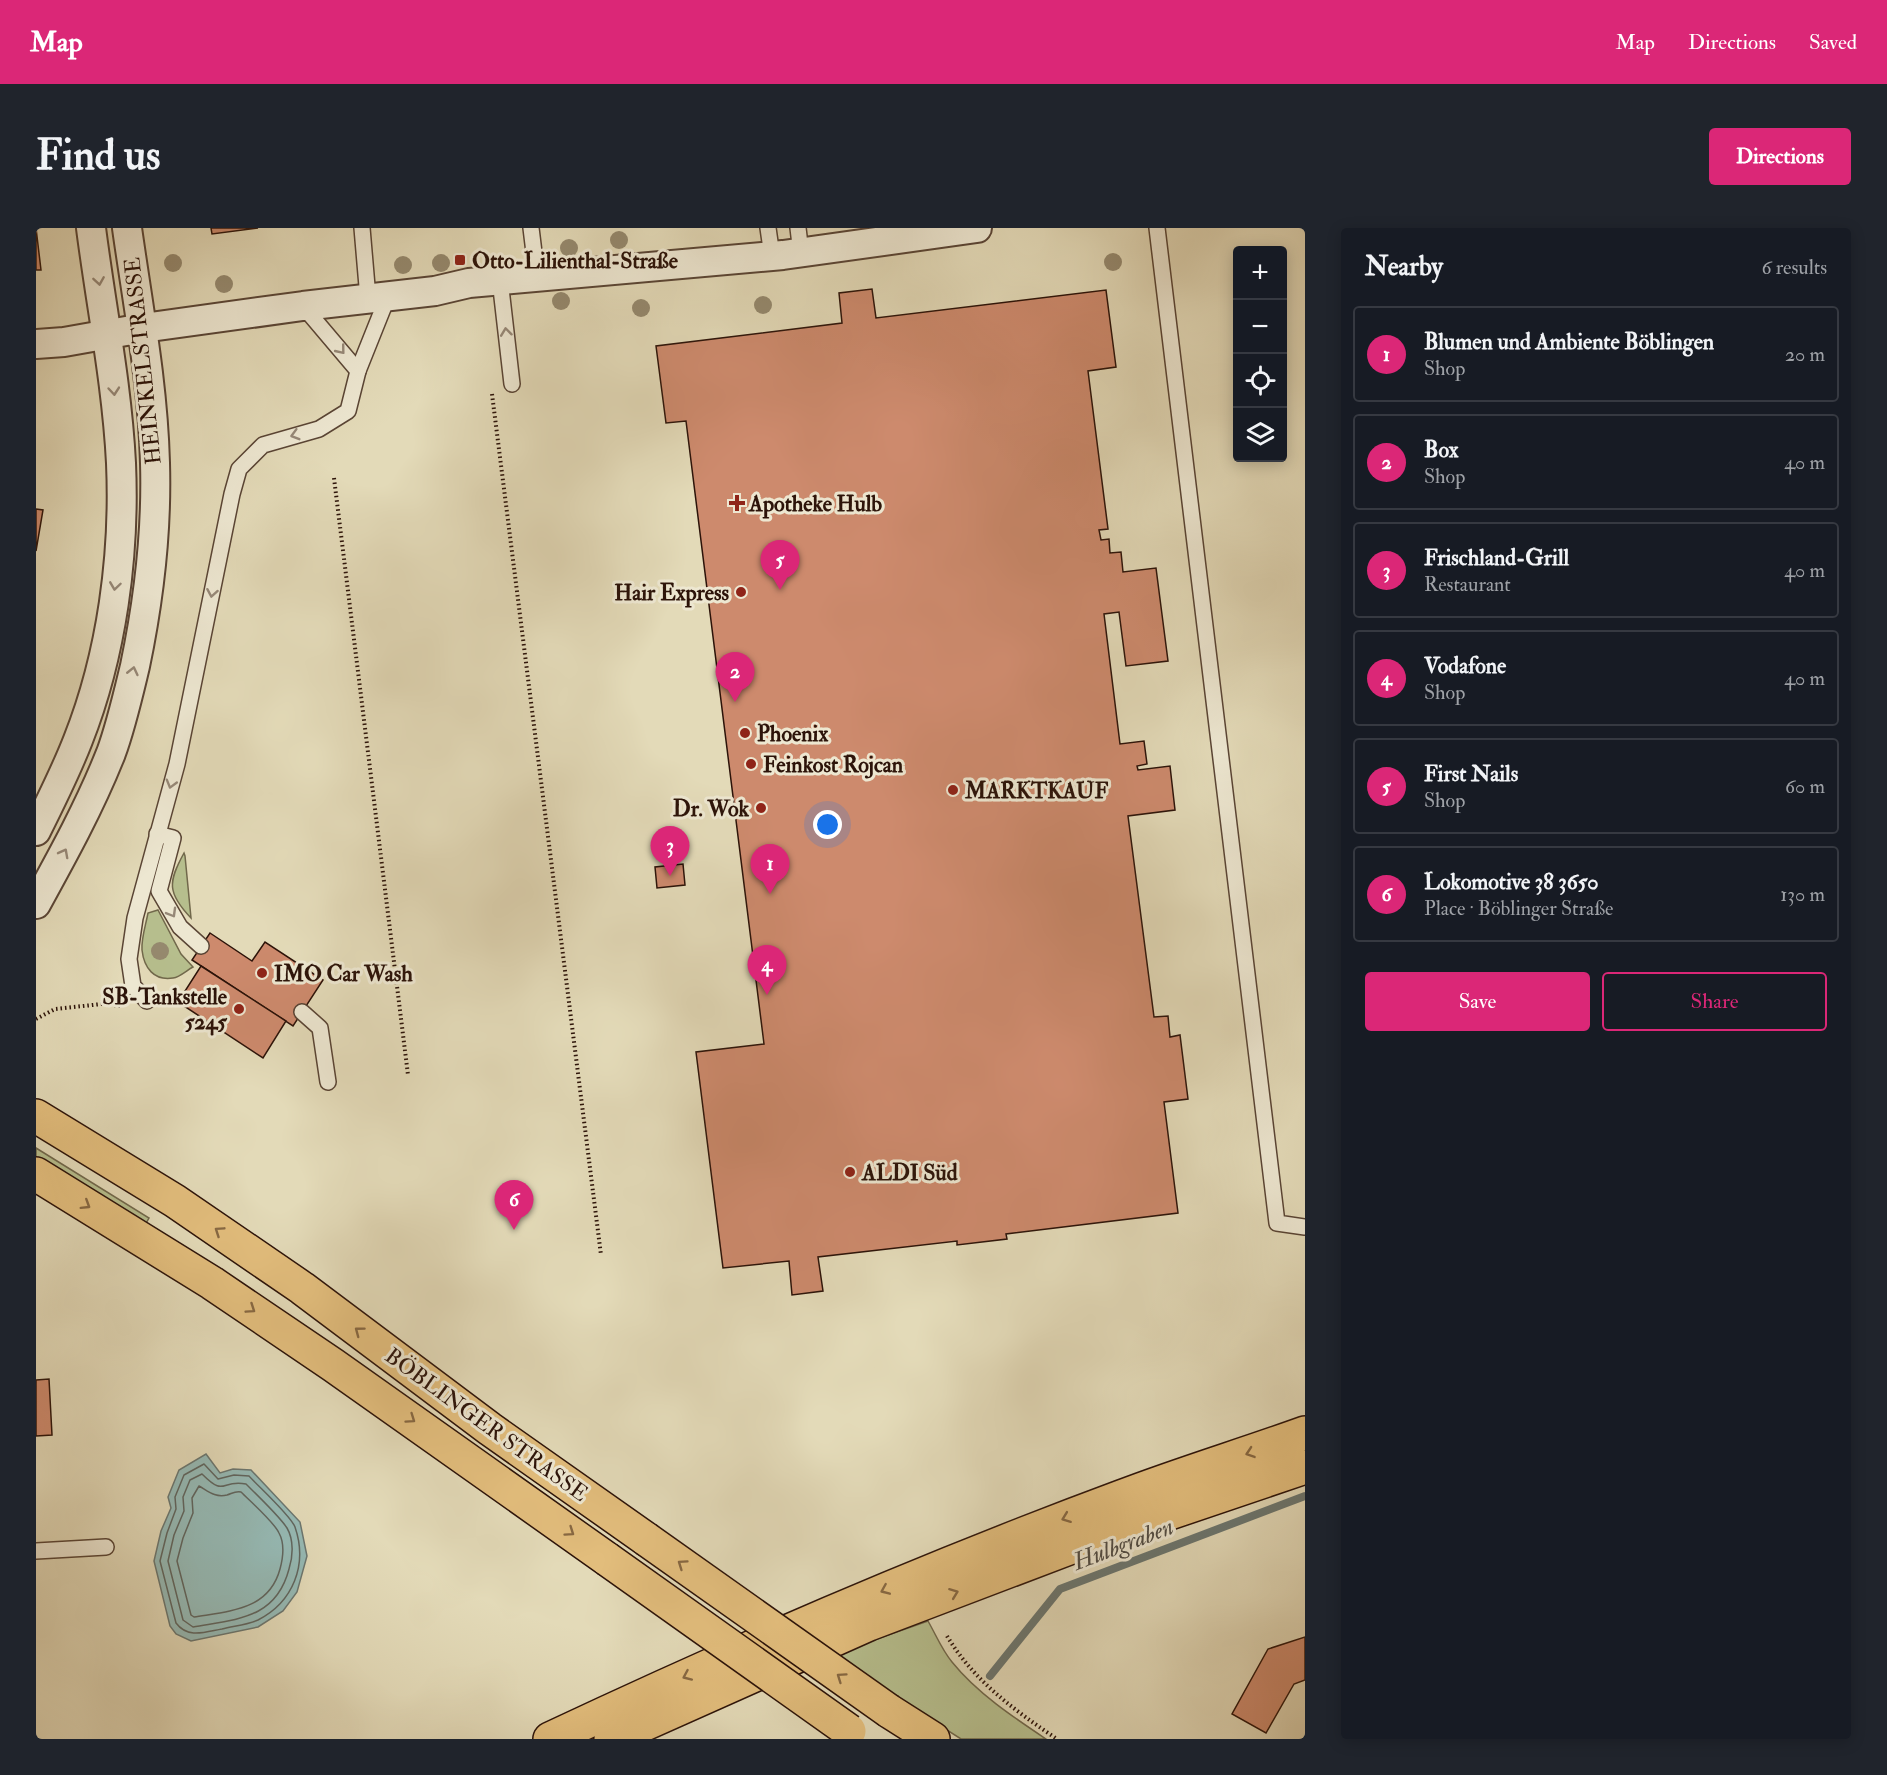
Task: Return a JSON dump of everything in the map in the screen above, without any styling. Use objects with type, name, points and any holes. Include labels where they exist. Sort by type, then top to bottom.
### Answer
[{"type":"main road","name":"BÖBLINGER STRASSE","points":[[36,1116],[175,1201],[302,1288],[490,1428],[933,1739]]},
{"type":"main road","name":"BÖBLINGER STRASSE","points":[[36,1174],[212,1282],[607,1558],[855,1735]]},
{"type":"main road","points":[[550,1739],[798,1626],[912,1578],[1122,1496],[1305,1434]]},
{"type":"main road","points":[[611,1739],[869,1624],[1090,1540],[1305,1467]]},
{"type":"street","name":"HEINKELSTRASSE","points":[[36,831],[55,794],[78,739],[97,682],[119,553],[121,464],[113,377],[91,228]]},
{"type":"street","name":"HEINKELSTRASSE","points":[[36,904],[86,811],[111,751],[129,691],[143,627],[153,555],[155,463],[143,328],[127,228]]},
{"type":"street","points":[[36,344],[64,342],[143,328],[303,306],[435,291],[469,283],[772,256],[799,240],[977,228]]},
{"type":"lane","points":[[147,1001],[133,986],[129,959],[135,918],[177,764],[232,494],[239,469],[263,445],[318,429],[348,411],[378,297],[362,228]]},
{"type":"lane","points":[[531,228],[537,277]]},
{"type":"lane","points":[[768,228],[772,256]]},
{"type":"lane","points":[[1157,228],[1277,1223],[1305,1227]]},
{"type":"lane","points":[[500,280],[512,384]]},
{"type":"lane","points":[[303,306],[358,371]]},
{"type":"lane","points":[[157,834],[173,838],[159,891],[180,927],[201,946]]},
{"type":"lane","points":[[302,1012],[320,1028],[328,1082]]},
{"type":"lane","points":[[36,1551],[106,1547]]},
{"type":"path","points":[[491,384],[601,1255]]},
{"type":"path","points":[[334,478],[408,1075]]},
{"type":"path","points":[[36,1019],[55,1009],[102,1004],[126,1006]]},
{"type":"path","points":[[947,1636],[959,1656],[999,1697],[1057,1739]]},
{"type":"green space","points":[[184,853],[191,918],[178,901],[172,887],[175,872]]},
{"type":"green space","points":[[158,910],[181,954],[193,967],[173,978],[155,975],[148,968],[143,956],[142,941],[148,913]]},
{"type":"green space","points":[[36,1148],[149,1218],[145,1225],[36,1159]]},
{"type":"green space","points":[[928,1621],[952,1662],[973,1684],[996,1704],[1046,1739],[961,1739],[834,1654]]},
{"type":"water","points":[[206,1454],[220,1473],[233,1469],[251,1470],[300,1522],[307,1556],[297,1592],[283,1611],[258,1627],[191,1641],[176,1634],[170,1626],[154,1561],[161,1531],[171,1508],[168,1497],[179,1470]]},
{"type":"building","points":[[36,228],[41,270],[36,270]]},
{"type":"building","points":[[211,228],[258,228],[212,234]]},
{"type":"building","name":"MARKTKAUF","points":[[872,289],[876,318],[1106,290],[1116,367],[1088,371],[1108,529],[1099,530],[1101,540],[1109,539],[1110,553],[1121,552],[1123,572],[1156,568],[1168,661],[1126,666],[1119,612],[1104,614],[1120,744],[1144,741],[1147,764],[1137,766],[1138,770],[1170,766],[1175,810],[1128,816],[1154,1017],[1168,1016],[1170,1037],[1180,1035],[1188,1099],[1164,1102],[1178,1213],[1006,1234],[1007,1239],[957,1245],[957,1241],[818,1257],[823,1291],[792,1295],[789,1261],[723,1268],[696,1052],[764,1044],[686,421],[666,423],[656,346],[842,323],[839,293]]},
{"type":"building","points":[[36,509],[43,510],[36,551]]},
{"type":"building","points":[[683,864],[685,885],[657,888],[655,867]]},
{"type":"building","name":"IMO Car Wash","points":[[210,933],[252,961],[265,942],[323,980],[293,1026],[192,960]]},
{"type":"building","points":[[201,966],[286,1021],[263,1058],[178,1002]]},
{"type":"building","points":[[49,1379],[52,1435],[36,1436],[36,1380]]},
{"type":"building","points":[[1305,1637],[1305,1680],[1294,1684],[1266,1733],[1232,1714],[1268,1649]]},
{"type":"waterway","name":"Hulbgraben","points":[[990,1676],[1060,1589],[1305,1496]]},
{"type":"place","name":"Otto-Lilienthal-Straße","points":[[460,260]]},
{"type":"place","name":"Apotheke Hulb","points":[[737,503]]},
{"type":"place","name":"First Nails","points":[[780,590]]},
{"type":"place","name":"Hair Express","points":[[741,592]]},
{"type":"place","name":"Box","points":[[735,702]]},
{"type":"place","name":"Phoenix","points":[[745,733]]},
{"type":"place","name":"Feinkost Rojcan","points":[[751,764]]},
{"type":"place","name":"MARKTKAUF","points":[[953,790]]},
{"type":"place","name":"Dr. Wok","points":[[761,808]]},
{"type":"place","name":"Frischland-Grill","points":[[670,876]]},
{"type":"place","name":"Blumen und Ambiente Böblingen","points":[[770,894]]},
{"type":"place","name":"IMO Car Wash","points":[[262,973]]},
{"type":"place","name":"Vodafone","points":[[767,995]]},
{"type":"place","name":"SB-Tankstelle 5245","points":[[239,1009]]},
{"type":"place","name":"ALDI Süd","points":[[850,1172]]},
{"type":"place","name":"Lokomotive 38 3650","points":[[514,1230]]}]
